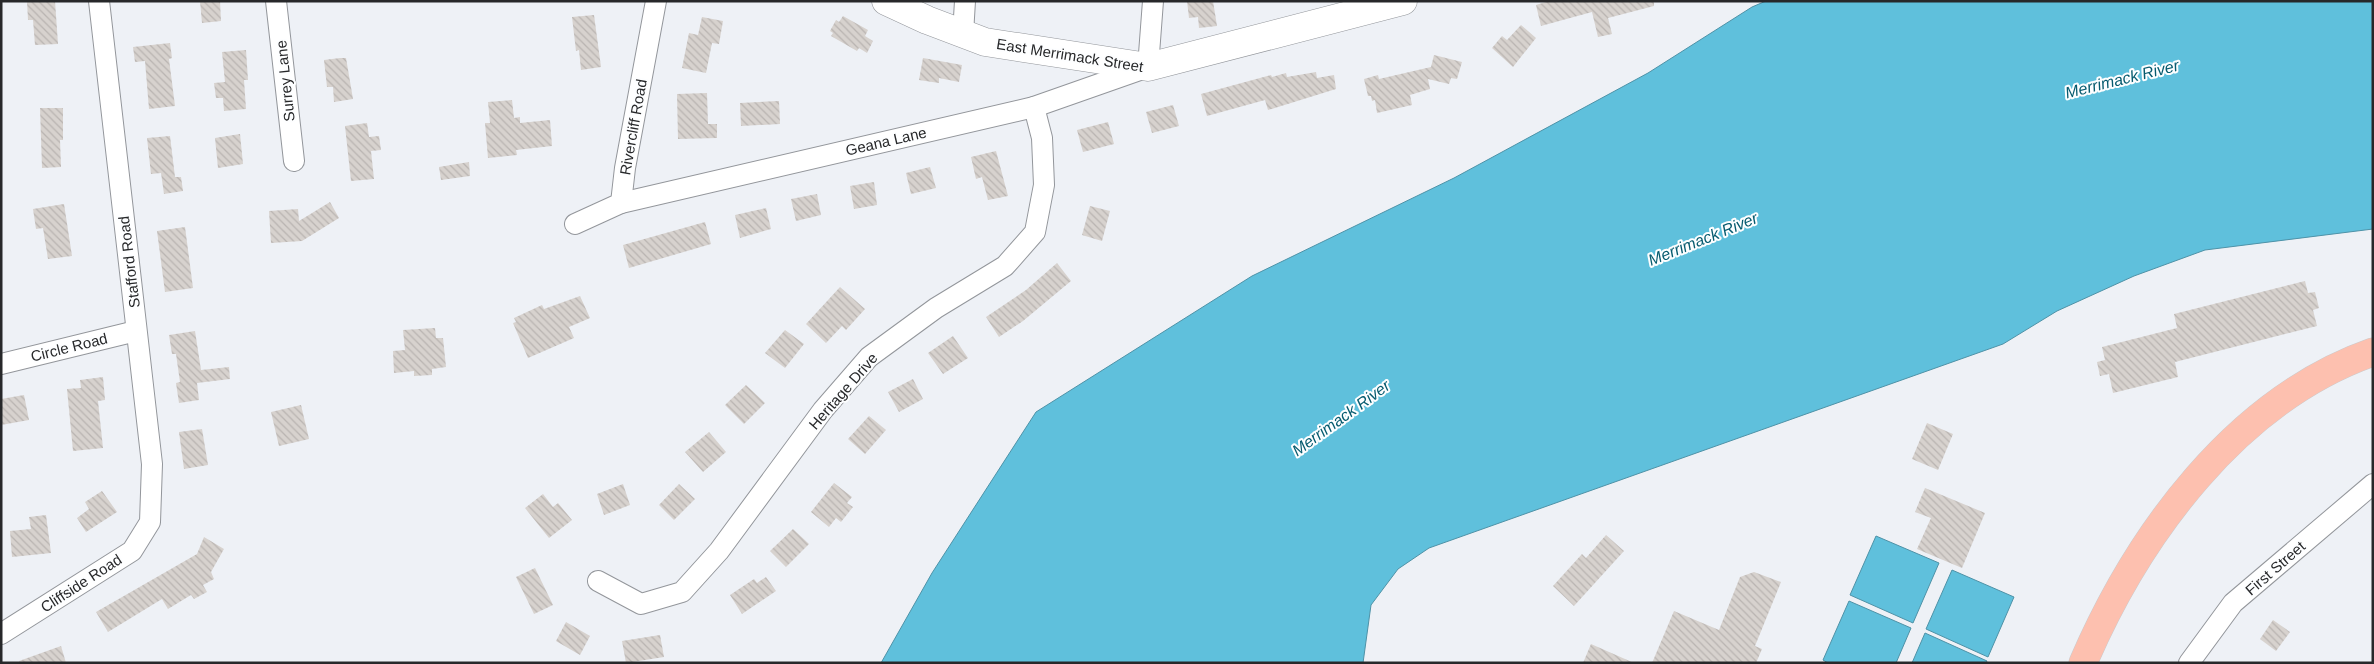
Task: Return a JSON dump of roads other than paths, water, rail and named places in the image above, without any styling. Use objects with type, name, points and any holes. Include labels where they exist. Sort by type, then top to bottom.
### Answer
[{"type":"main road","points":[[2082,663],[2112,600],[2140,554],[2162,521],[2218,456],[2245,430],[2303,387],[2335,368],[2373,352]]},
{"type":"street","name":"Stafford Road","points":[[99,1],[152,464],[150,522]]},
{"type":"street","name":"Surrey Lane","points":[[276,1],[294,161]]},
{"type":"street","name":"Rivercliff Road","points":[[621,203],[625,168],[656,1]]},
{"type":"street","name":"East Merrimack Street","points":[[886,1],[985,42],[1148,67],[1356,8],[1403,1]]},
{"type":"street","points":[[963,34],[965,1]]},
{"type":"street","points":[[1148,67],[1153,1]]},
{"type":"street","name":"Geana Lane","points":[[621,203],[1034,107],[1148,67]]},
{"type":"street","name":"Heritage Drive","points":[[598,581],[640,604],[682,592],[719,551],[823,410],[868,357],[936,308],[1005,266],[1036,232],[1044,186],[1042,138],[1034,107]]},
{"type":"street","points":[[575,224],[621,203]]},
{"type":"street","name":"Circle Road","points":[[1,364],[136,331]]},
{"type":"street","name":"First Street","points":[[2189,663],[2233,604],[2373,484]]},
{"type":"street","name":"Cliffside Road","points":[[1,634],[132,551],[150,522]]},
{"type":"water","name":"Merrimack River","points":[[1766,1],[2373,1],[2373,229],[2205,250],[2134,276],[2057,311],[2003,344],[1429,548],[1398,569],[1371,605],[1363,663],[881,663],[932,573],[1036,412],[1252,276],[1454,178],[1648,73],[1752,7]]},
{"type":"water","points":[[1876,536],[1939,563],[1913,623],[1850,595]]},
{"type":"water","points":[[1952,570],[2014,597],[1988,657],[1926,629]]},
{"type":"water","points":[[1849,601],[1911,628],[1896,663],[1828,663],[1823,660]]},
{"type":"water","points":[[1925,633],[1987,661],[1986,663],[1912,663]]}]
